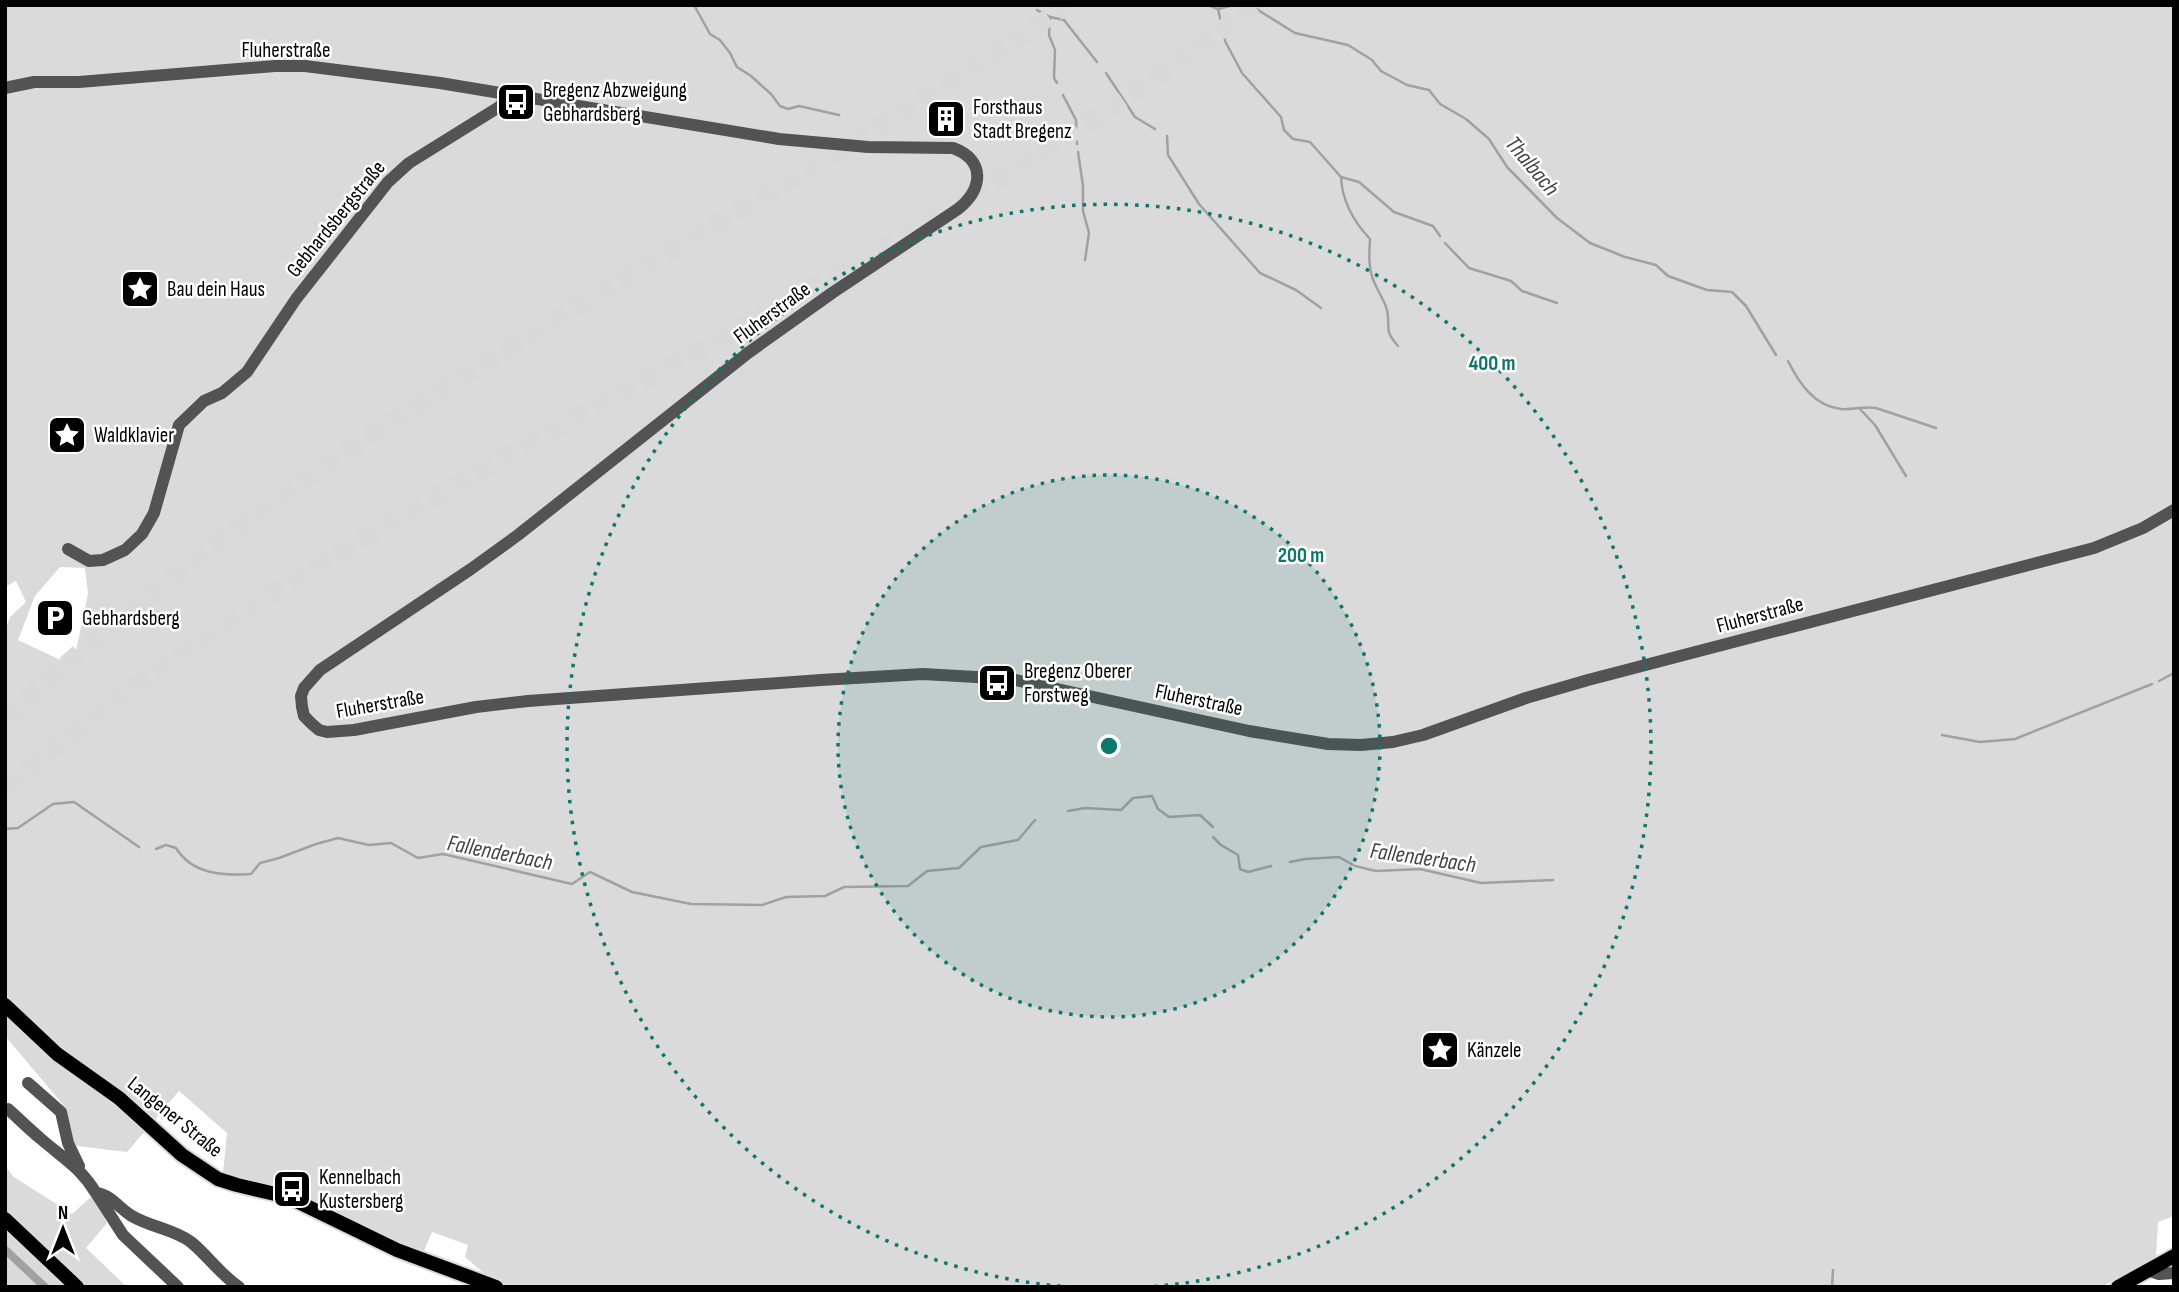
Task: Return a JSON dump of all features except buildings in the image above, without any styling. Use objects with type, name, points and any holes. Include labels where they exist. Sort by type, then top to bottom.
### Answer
[{"type":"main road","name":"Langener Straße","points":[[5,1005],[57,1054],[119,1098],[182,1155],[208,1173],[237,1185],[288,1197],[397,1250],[496,1287]]},
{"type":"main road","points":[[5,1219],[77,1287]]},
{"type":"main road","points":[[2118,1287],[2174,1256]]},
{"type":"street","name":"Fluherstraße","points":[[5,88],[34,82],[79,82],[275,66],[305,66],[440,83],[779,139],[869,147],[953,148],[962,151],[973,161],[976,168],[974,191],[966,203],[951,215],[832,293],[748,353],[528,527],[471,569],[320,670],[304,688],[301,696],[304,716],[319,730],[340,732],[463,709],[528,701],[923,674],[1011,679],[1209,723],[1292,738],[1328,744],[1378,744],[1423,735],[1526,698],[1588,680],[2094,548],[2143,528],[2174,510]]},
{"type":"street","name":"Gebhardsbergstraße","points":[[68,549],[89,561],[103,560],[125,550],[142,534],[154,513],[178,425],[204,401],[222,393],[247,372],[296,299],[388,182],[409,163],[499,107],[511,95]]},
{"type":"street","points":[[28,1083],[61,1112],[68,1143],[80,1171]]},
{"type":"street","points":[[8,1108],[41,1140],[80,1171],[123,1236],[178,1287]]},
{"type":"street","points":[[96,1194],[106,1196],[141,1221],[190,1241],[239,1287]]},
{"type":"street","points":[[2148,1270],[2159,1274],[2174,1273]]},
{"type":"shaded area","points":[[5,5],[2174,5],[2174,1216],[2158,1222],[2156,1258],[2101,1287],[506,1287],[494,1282],[465,1257],[468,1245],[432,1232],[422,1256],[296,1193],[292,1186],[269,1186],[223,1172],[227,1133],[179,1091],[127,1152],[77,1146],[68,1134],[66,1108],[5,1036],[5,631],[10,617],[26,602],[16,581],[5,587]],"holes":[[[60,567],[85,568],[88,594],[74,660],[69,664],[18,640],[35,596]]]},
{"type":"shaded area","points":[[5,1166],[14,1177],[72,1214],[93,1195],[107,1223],[86,1248],[127,1287],[83,1287],[5,1213]]},
{"type":"shaded area","points":[[5,1224],[71,1287],[51,1287],[5,1244]]},
{"type":"shaded area","points":[[5,1244],[51,1287],[39,1287],[5,1255]]},
{"type":"shaded area","points":[[5,1255],[39,1287],[5,1287]]},
{"type":"waterway","points":[[694,5],[710,34],[720,40],[737,67],[771,94],[780,106],[788,109],[799,106],[839,115]]},
{"type":"waterway","name":"Thalbach","points":[[1208,5],[1218,9],[1234,5]]},
{"type":"waterway","name":"Thalbach","points":[[1250,5],[1295,33],[1348,45],[1372,60],[1381,71],[1407,85],[1429,90],[1440,104],[1466,119],[1489,139],[1507,167],[1557,218],[1590,243],[1625,257],[1656,265],[1668,276],[1707,290],[1732,292],[1746,306],[1776,355]]},
{"type":"waterway","points":[[1218,9],[1225,41],[1242,73],[1281,117],[1284,130],[1293,139],[1310,142],[1341,177],[1359,182],[1394,212],[1433,226],[1440,236]]},
{"type":"waterway","points":[[1037,10],[1050,17],[1049,35],[1055,50],[1054,78],[1057,83]]},
{"type":"waterway","points":[[1050,17],[1064,20],[1097,62]]},
{"type":"waterway","points":[[1106,73],[1135,117],[1155,129]]},
{"type":"waterway","points":[[1063,95],[1076,120],[1077,144]]},
{"type":"waterway","points":[[1167,136],[1168,155],[1199,204],[1260,273],[1296,290],[1321,308]]},
{"type":"waterway","points":[[1078,152],[1083,186],[1083,211],[1089,233],[1085,260]]},
{"type":"waterway","points":[[1341,177],[1350,210],[1370,239],[1371,273],[1387,310],[1389,332],[1398,346]]},
{"type":"waterway","points":[[1445,243],[1469,268],[1511,281],[1522,291],[1557,303]]},
{"type":"waterway","name":"Thalbach","points":[[1788,361],[1802,385],[1815,398],[1831,407],[1876,408],[1936,428]]},
{"type":"waterway","points":[[1859,408],[1875,425],[1906,476]]},
{"type":"waterway","points":[[2159,681],[2174,673]]},
{"type":"waterway","points":[[1942,735],[1980,742],[2015,739],[2152,684]]},
{"type":"waterway","name":"Fallenderbach","points":[[1068,811],[1085,808],[1121,810],[1133,798],[1152,796],[1158,809],[1169,817],[1200,815],[1213,827]]},
{"type":"waterway","name":"Fallenderbach","points":[[5,829],[18,828],[53,804],[74,802],[139,847]]},
{"type":"waterway","name":"Fallenderbach","points":[[156,849],[166,845],[176,848],[190,863],[209,872],[251,874],[260,863],[338,838],[369,845],[391,843],[418,858],[443,854],[572,884],[590,872],[632,892],[691,904],[762,905],[786,897],[825,896],[844,887],[908,886],[927,871],[959,868],[981,847],[1018,840],[1035,820]]},
{"type":"waterway","name":"Fallenderbach","points":[[1213,837],[1238,855],[1240,869],[1248,872],[1271,866]]},
{"type":"waterway","name":"Fallenderbach","points":[[1290,862],[1339,857],[1355,866],[1376,871],[1420,869],[1481,883],[1553,880]]},
{"type":"waterway","points":[[1832,1287],[1833,1270]]},
{"type":"tunnel","points":[[5,719],[159,587],[323,467],[507,349],[883,124],[1067,5]]},
{"type":"tunnel","points":[[5,787],[119,698],[238,616],[364,538],[753,321],[1009,173],[1134,92],[1254,5]]},
{"type":"place","name":"Bregenz Abzweigung Gebhardsberg","points":[[516,102]]},
{"type":"place","name":"Forsthaus Stadt Bregenz","points":[[946,119]]},
{"type":"place","name":"Bau dein Haus","points":[[140,289]]},
{"type":"place","name":"Waldklavier","points":[[67,435]]},
{"type":"place","name":"Gebhardsberg","points":[[55,618]]},
{"type":"place","name":"Bregenz Oberer Forstweg","points":[[997,683]]},
{"type":"place","name":"Känzele","points":[[1440,1050]]},
{"type":"place","name":"Kennelbach Kustersberg","points":[[292,1189]]}]
